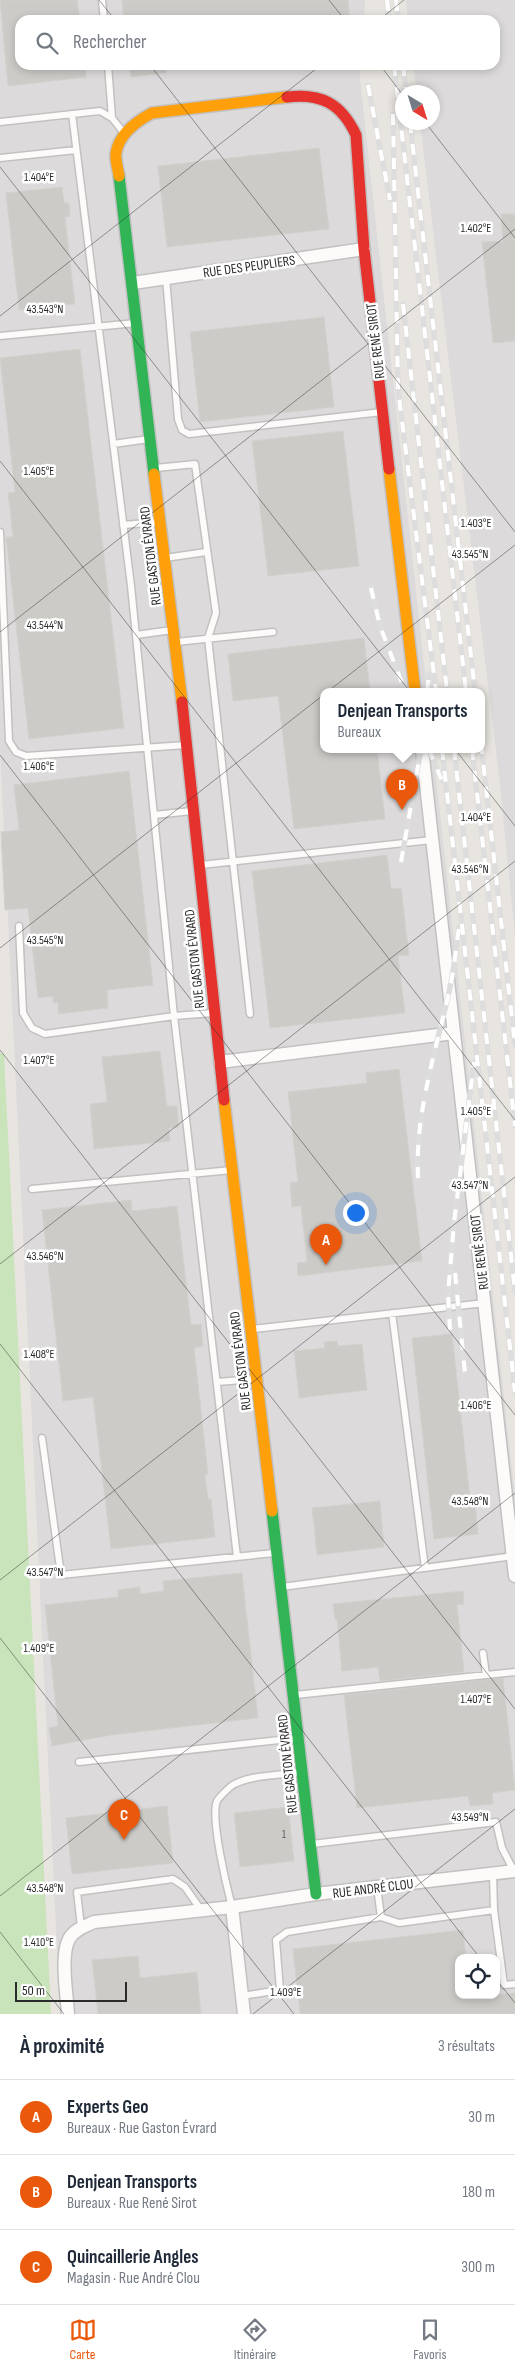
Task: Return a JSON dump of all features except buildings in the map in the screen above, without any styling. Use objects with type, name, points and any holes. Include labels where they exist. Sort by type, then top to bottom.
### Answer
[{"type":"street","name":"RUE RENÉ SIROT","points":[[124,133],[135,122],[152,113],[307,96],[327,101],[350,121],[356,135],[364,249],[415,688]]},
{"type":"street","name":"RUE GASTON ÉVRARD","points":[[124,133],[116,153],[187,745],[214,1013],[258,1378],[316,1894]]},
{"type":"street","name":"RUE DES PEUPLIERS","points":[[133,283],[364,249]]},
{"type":"street","name":"RUE RENÉ SIROT","points":[[422,753],[515,1576]]},
{"type":"street","points":[[220,1062],[454,1033]]},
{"type":"street","name":"RUE ANDRÉ CLOU","points":[[81,1927],[113,1919],[232,1907],[316,1894],[515,1871]]},
{"type":"street","points":[[232,1907],[244,2014]]},
{"type":"street","points":[[68,2014],[65,1954],[68,1940],[81,1927]]},
{"type":"lane","points":[[102,0],[104,15]]},
{"type":"lane","points":[[108,70],[112,118]]},
{"type":"lane","points":[[0,122],[100,111],[112,118],[124,133]]},
{"type":"lane","points":[[72,114],[136,636],[174,1016],[194,1173],[237,1557]]},
{"type":"lane","points":[[0,158],[76,150]]},
{"type":"lane","points":[[166,278],[178,419],[182,430],[189,434],[383,412]]},
{"type":"lane","points":[[0,336],[137,322]]},
{"type":"lane","points":[[113,444],[151,439]]},
{"type":"lane","points":[[154,468],[195,464],[216,613],[208,638],[250,1014]]},
{"type":"lane","points":[[123,525],[161,522]]},
{"type":"lane","points":[[0,532],[9,741],[16,752],[26,756],[187,745]]},
{"type":"lane","points":[[165,558],[206,552]]},
{"type":"lane","points":[[136,636],[173,630]]},
{"type":"lane","points":[[175,642],[273,632]]},
{"type":"lane","points":[[154,815],[194,810]]},
{"type":"lane","points":[[199,866],[432,840]]},
{"type":"lane","points":[[19,926],[23,1013],[32,1028],[45,1034],[174,1016],[214,1013]]},
{"type":"lane","points":[[32,1189],[233,1170]]},
{"type":"lane","points":[[252,1329],[485,1303]]},
{"type":"lane","points":[[392,1313],[425,1568]]},
{"type":"lane","points":[[217,1382],[258,1378]]},
{"type":"lane","points":[[42,1438],[61,1575],[278,1552]]},
{"type":"lane","points":[[282,1586],[513,1556]]},
{"type":"lane","points":[[483,1653],[486,1675]]},
{"type":"lane","points":[[294,1695],[515,1672]]},
{"type":"lane","points":[[79,1762],[299,1738]]},
{"type":"lane","points":[[232,1907],[223,1876],[216,1814],[217,1801],[231,1786],[252,1779],[302,1772]]},
{"type":"lane","points":[[311,1844],[496,1822],[502,1848],[515,1871]]},
{"type":"lane","points":[[494,1874],[494,1910],[504,1985],[515,1984]]},
{"type":"lane","points":[[81,1927],[77,1892],[173,1879],[185,1887],[201,1910]]},
{"type":"lane","points":[[376,1887],[381,1917]]},
{"type":"lane","points":[[242,1996],[280,1990],[276,1940],[287,1932],[381,1917],[399,1923],[494,1910]]},
{"type":"shaded area","points":[[0,0],[365,0],[364,15],[15,15],[15,70],[360,70],[427,688],[320,688],[320,753],[433,753],[515,1497],[515,2014],[60,2014],[0,750]]},
{"type":"shaded area","points":[[406,0],[515,0],[515,937],[500,785],[421,130],[440,130],[440,85],[416,85],[414,70],[500,70],[500,15],[408,15]]},
{"type":"green space","points":[[0,1053],[4,1054],[51,2014],[0,2014]]},
{"type":"railway","points":[[387,0],[388,15]]},
{"type":"railway","points":[[396,0],[398,15]]},
{"type":"railway","points":[[395,70],[466,688]]},
{"type":"railway","points":[[404,70],[405,85]]},
{"type":"railway","points":[[368,85],[390,200]]},
{"type":"railway","points":[[393,114],[398,389],[436,688]]},
{"type":"railway","points":[[411,130],[475,688]]},
{"type":"railway","points":[[403,304],[447,688]]},
{"type":"railway","points":[[371,588],[380,626],[404,688]]},
{"type":"railway","points":[[427,688],[429,674]]},
{"type":"railway","points":[[401,862],[420,753]]},
{"type":"railway","points":[[431,753],[442,781]]},
{"type":"railway","points":[[442,753],[515,1392]]},
{"type":"railway","points":[[454,753],[515,1291]]},
{"type":"railway","points":[[472,753],[515,1126]]},
{"type":"railway","points":[[482,753],[515,1045]]},
{"type":"railway","points":[[418,1178],[418,1154],[423,1107],[451,984],[459,927]]},
{"type":"railway","points":[[450,1330],[448,1294],[454,1223],[474,1062]]},
{"type":"railway","points":[[455,1273],[465,1373]]},
{"type":"traffic: fast","points":[[119,176],[154,474]]},
{"type":"traffic: fast","points":[[272,1511],[316,1894]]},
{"type":"traffic: slow","points":[[119,176],[116,156],[121,140],[135,124],[152,113],[287,97]]},
{"type":"traffic: slow","points":[[389,469],[415,688]]},
{"type":"traffic: slow","points":[[154,474],[182,702]]},
{"type":"traffic: slow","points":[[224,1100],[272,1511]]},
{"type":"traffic: jam","points":[[287,97],[310,97],[329,102],[344,115],[356,135],[364,249],[389,469]]},
{"type":"traffic: jam","points":[[182,702],[224,1100]]},
{"type":"place","name":"Denjean Transports","points":[[402,810]]},
{"type":"place","name":"Experts Geo","points":[[326,1265]]},
{"type":"place","name":"Quincaillerie Angles","points":[[124,1840]]}]
